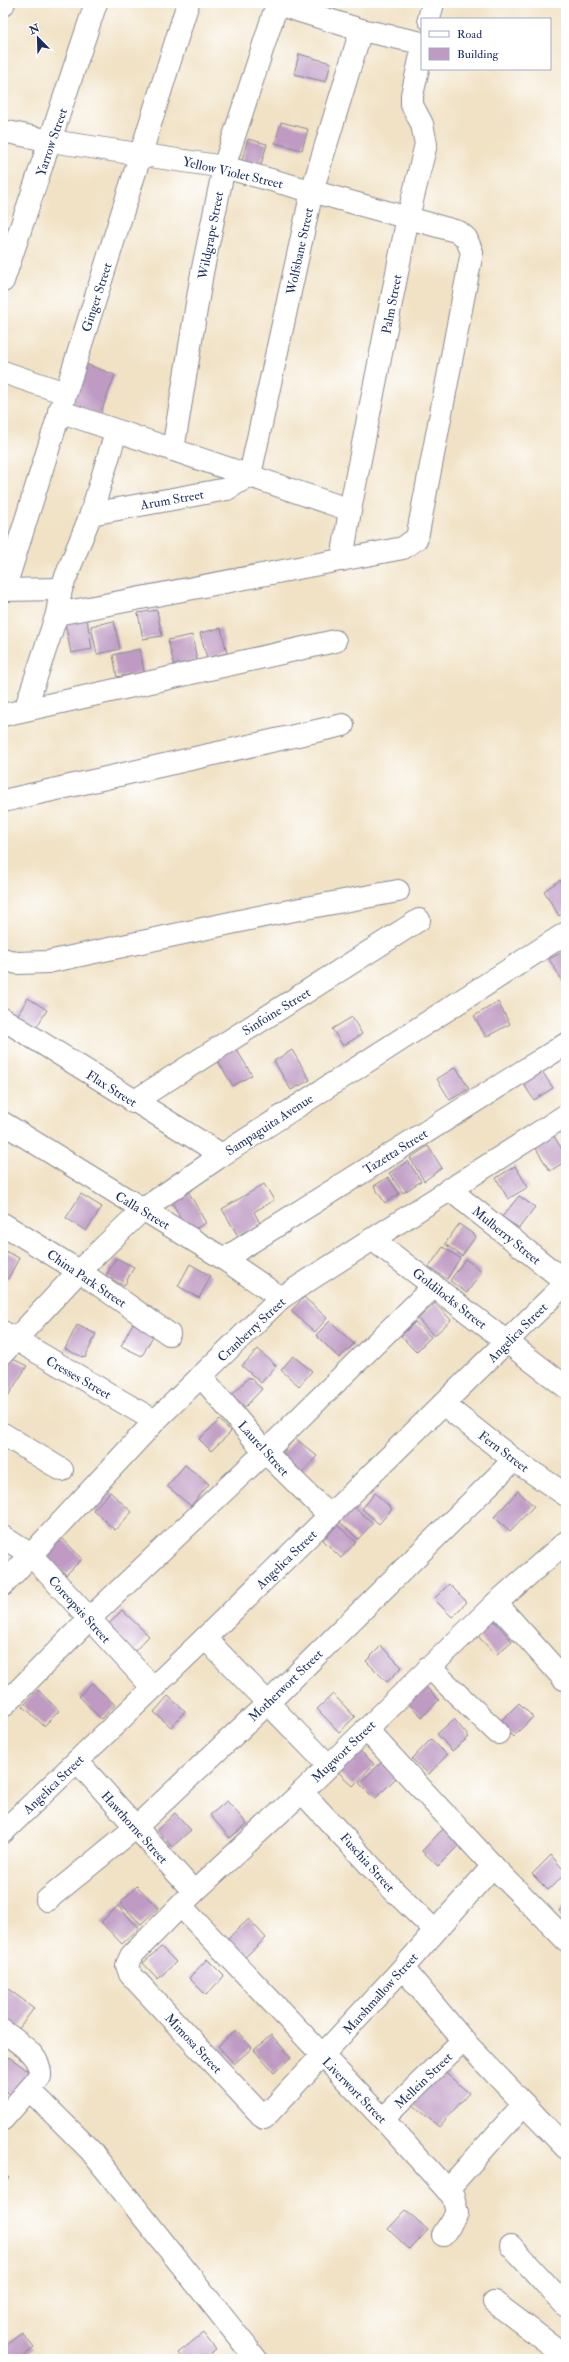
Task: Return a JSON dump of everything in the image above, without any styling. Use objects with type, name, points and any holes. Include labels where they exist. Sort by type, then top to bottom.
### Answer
[{"type":"street","name":"Yarrow Street","points":[[3,281],[96,3]]},
{"type":"street","name":"Ginger Street","points":[[3,590],[142,154],[188,3]]},
{"type":"street","points":[[276,3],[361,30],[421,43]]},
{"type":"street","name":"Wildgrape Street","points":[[173,450],[202,273],[224,168],[276,3]]},
{"type":"street","points":[[429,18],[433,3]]},
{"type":"street","name":"Wolfsbane Street","points":[[250,475],[312,191],[361,30]]},
{"type":"street","name":"Palm Street","points":[[342,560],[350,510],[408,217],[426,144],[422,124],[412,105],[412,95],[421,55]]},
{"type":"street","name":"Yellow Violet Street","points":[[3,131],[51,141],[224,168],[408,217],[459,232],[466,238],[472,252],[417,538],[403,548],[342,560]]},
{"type":"street","points":[[3,372],[116,432],[250,475],[350,510]]},
{"type":"street","points":[[25,710],[57,614],[61,589],[91,514],[116,432]]},
{"type":"street","name":"Arum Street","points":[[91,514],[227,489],[250,475]]},
{"type":"street","points":[[57,614],[342,560]]},
{"type":"street","points":[[3,590],[61,589]]},
{"type":"street","points":[[3,715],[335,641]]},
{"type":"street","points":[[3,802],[343,725]]},
{"type":"street","points":[[3,959],[17,963],[48,962],[273,914],[398,891]]},
{"type":"street","name":"Sinfoine Street","points":[[133,1102],[419,920]]},
{"type":"street","name":"Sampaguita Avenue","points":[[7,1342],[142,1210],[222,1155],[566,933]]},
{"type":"street","name":"Flax Street","points":[[3,1019],[133,1102],[222,1155]]},
{"type":"street","name":"Tazetta Street","points":[[224,1259],[566,1044]]},
{"type":"street","name":"Cranberry Street","points":[[3,1585],[155,1421],[281,1298],[566,1115]]},
{"type":"street","name":"Calla Street","points":[[3,1123],[142,1210],[224,1259],[281,1298]]},
{"type":"street","name":"Mulberry Street","points":[[449,1189],[566,1282]]},
{"type":"street","name":"China Park Street","points":[[3,1224],[79,1271],[169,1334]]},
{"type":"street","name":"Goldilocks Street","points":[[372,1239],[566,1387]]},
{"type":"street","name":"Angelica Street","points":[[3,1832],[330,1516],[566,1282]]},
{"type":"street","points":[[3,1706],[89,1619],[265,1452],[434,1286]]},
{"type":"street","name":"Cresses Street","points":[[7,1342],[155,1421]]},
{"type":"street","name":"Laurel Street","points":[[201,1376],[265,1452],[330,1516]]},
{"type":"street","name":"Fern Street","points":[[443,1404],[514,1460],[566,1495]]},
{"type":"street","points":[[3,1434],[62,1470]]},
{"type":"street","name":"Motherwort Street","points":[[47,1900],[136,1828],[269,1702],[514,1460]]},
{"type":"street","name":"Coreopsis Street","points":[[3,1537],[31,1555],[153,1688]]},
{"type":"street","name":"Mugwort Street","points":[[127,1965],[131,1956],[188,1899],[302,1792],[496,1602],[566,1542]]},
{"type":"street","points":[[496,1602],[564,1679]]},
{"type":"street","points":[[205,1638],[269,1702],[328,1765]]},
{"type":"street","points":[[429,1667],[498,1733]]},
{"type":"street","points":[[366,1729],[493,1866],[566,1940]]},
{"type":"street","name":"Hawthorne Street","points":[[76,1761],[136,1828],[188,1899]]},
{"type":"street","name":"Fuschia Street","points":[[302,1792],[391,1888],[435,1931]]},
{"type":"street","name":"Marshmallow Street","points":[[264,2118],[403,1968],[493,1866]]},
{"type":"street","name":"Liverwort Street","points":[[188,1899],[323,2056],[453,2196],[457,2214],[443,2235]]},
{"type":"street","name":"Mimosa Street","points":[[127,1965],[130,1974],[264,2118]]},
{"type":"street","points":[[403,1968],[463,2040],[566,2148]]},
{"type":"street","points":[[3,2031],[27,2049],[39,2066],[40,2077],[3,2119]]},
{"type":"street","name":"Mellein Street","points":[[383,2119],[463,2040]]},
{"type":"street","points":[[30,2090],[95,2155],[256,2359]]},
{"type":"street","points":[[447,2190],[524,2104]]},
{"type":"street","points":[[511,2246],[566,2306]]},
{"type":"street","points":[[494,2302],[566,2356]]},
{"type":"building","points":[[299,54],[331,63],[326,82],[294,74]]},
{"type":"building","points":[[281,122],[308,129],[302,150],[275,143]]},
{"type":"building","points":[[248,139],[267,144],[260,168],[241,163]]},
{"type":"building","points":[[83,363],[115,375],[100,415],[68,404]]},
{"type":"building","points":[[157,610],[162,636],[143,639],[138,613]]},
{"type":"building","points":[[87,619],[92,649],[71,653],[65,623]]},
{"type":"building","points":[[114,621],[120,649],[97,654],[91,626]]},
{"type":"building","points":[[221,628],[227,653],[207,658],[200,633]]},
{"type":"building","points":[[192,635],[197,660],[174,665],[168,640]]},
{"type":"building","points":[[140,649],[144,672],[117,677],[113,655]]},
{"type":"building","points":[[560,880],[566,889],[566,911],[559,916],[544,891]]},
{"type":"building","points":[[566,950],[566,985],[565,985],[549,959]]},
{"type":"building","points":[[28,998],[47,1010],[33,1033],[14,1021]]},
{"type":"building","points":[[498,1002],[510,1024],[486,1037],[474,1016]]},
{"type":"building","points":[[352,1017],[362,1034],[343,1046],[332,1029]]},
{"type":"building","points":[[235,1047],[252,1075],[233,1086],[216,1058]]},
{"type":"building","points":[[292,1050],[310,1080],[291,1090],[274,1061]]},
{"type":"building","points":[[456,1067],[469,1089],[450,1100],[437,1079]]},
{"type":"building","points":[[542,1071],[553,1088],[534,1100],[523,1083]]},
{"type":"building","points":[[554,1136],[566,1156],[566,1161],[550,1171],[535,1147]]},
{"type":"building","points":[[428,1146],[442,1168],[424,1181],[410,1158]]},
{"type":"building","points":[[408,1161],[421,1181],[403,1193],[389,1173]]},
{"type":"building","points":[[515,1166],[528,1187],[508,1199],[496,1178]]},
{"type":"building","points":[[388,1177],[399,1194],[385,1203],[374,1186]]},
{"type":"building","points":[[264,1184],[274,1200],[254,1212],[260,1223],[238,1236],[222,1209]]},
{"type":"building","points":[[188,1191],[206,1223],[189,1232],[171,1201]]},
{"type":"building","points":[[81,1194],[102,1207],[86,1231],[66,1218]]},
{"type":"building","points":[[519,1196],[535,1207],[519,1228],[502,1217]]},
{"type":"building","points":[[459,1224],[476,1236],[462,1256],[445,1244]]},
{"type":"building","points":[[443,1247],[460,1258],[447,1279],[429,1267]]},
{"type":"building","points":[[3,1250],[19,1258],[8,1279],[3,1276]]},
{"type":"building","points":[[116,1258],[134,1267],[124,1286],[106,1276]]},
{"type":"building","points":[[465,1259],[482,1271],[467,1293],[450,1281]]},
{"type":"building","points":[[190,1264],[211,1276],[199,1298],[178,1286]]},
{"type":"building","points":[[304,1297],[327,1318],[315,1332],[291,1311]]},
{"type":"building","points":[[435,1303],[451,1320],[434,1336],[418,1319]]},
{"type":"building","points":[[330,1321],[354,1344],[339,1358],[316,1335]]},
{"type":"building","points":[[415,1322],[431,1337],[416,1352],[401,1336]]},
{"type":"building","points":[[133,1323],[154,1334],[142,1356],[121,1346]]},
{"type":"building","points":[[77,1325],[96,1334],[85,1358],[65,1349]]},
{"type":"building","points":[[258,1349],[276,1366],[261,1383],[242,1366]]},
{"type":"building","points":[[293,1356],[312,1371],[299,1386],[281,1370]]},
{"type":"building","points":[[13,1359],[27,1366],[8,1396],[3,1393],[3,1369]]},
{"type":"building","points":[[249,1377],[262,1389],[245,1407],[232,1395]]},
{"type":"building","points":[[220,1420],[231,1432],[211,1451],[199,1439]]},
{"type":"building","points":[[295,1438],[317,1456],[302,1473],[281,1455]]},
{"type":"building","points":[[185,1465],[209,1484],[191,1506],[167,1486]]},
{"type":"building","points":[[518,1491],[534,1506],[510,1531],[494,1517]]},
{"type":"building","points":[[110,1492],[132,1512],[115,1530],[93,1510]]},
{"type":"building","points":[[375,1493],[392,1509],[379,1524],[362,1509]]},
{"type":"building","points":[[354,1507],[373,1523],[358,1539],[340,1522]]},
{"type":"building","points":[[337,1525],[356,1542],[341,1558],[323,1540]]},
{"type":"building","points":[[62,1538],[82,1559],[66,1575],[45,1555]]},
{"type":"building","points":[[449,1584],[467,1602],[452,1617],[434,1599]]},
{"type":"building","points":[[122,1610],[149,1636],[134,1652],[107,1626]]},
{"type":"building","points":[[490,1616],[512,1641],[496,1655],[473,1631]]},
{"type":"building","points":[[381,1646],[402,1667],[387,1682],[366,1661]]},
{"type":"building","points":[[92,1683],[115,1705],[101,1719],[79,1696]]},
{"type":"building","points":[[423,1684],[439,1700],[422,1717],[406,1701]]},
{"type":"building","points":[[38,1690],[59,1711],[44,1726],[23,1706]]},
{"type":"building","points":[[333,1694],[355,1717],[339,1732],[317,1709]]},
{"type":"building","points":[[168,1696],[185,1711],[171,1727],[154,1712]]},
{"type":"building","points":[[519,1703],[533,1717],[513,1737],[499,1723]]},
{"type":"building","points":[[454,1719],[469,1737],[452,1751],[437,1734]]},
{"type":"building","points":[[431,1739],[447,1755],[429,1774],[412,1759]]},
{"type":"building","points":[[355,1746],[374,1764],[353,1786],[334,1768]]},
{"type":"building","points":[[381,1763],[396,1778],[375,1799],[359,1783]]},
{"type":"building","points":[[227,1801],[247,1824],[230,1838],[210,1815]]},
{"type":"building","points":[[175,1813],[191,1830],[172,1847],[157,1830]]},
{"type":"building","points":[[445,1827],[461,1843],[438,1866],[422,1851]]},
{"type":"building","points":[[551,1855],[566,1873],[548,1890],[532,1874]]},
{"type":"building","points":[[137,1886],[158,1908],[141,1924],[120,1903]]},
{"type":"building","points":[[566,1904],[566,1917],[559,1911]]},
{"type":"building","points":[[118,1906],[139,1928],[122,1944],[101,1922]]},
{"type":"building","points":[[249,1919],[266,1938],[244,1958],[227,1939]]},
{"type":"building","points":[[161,1947],[176,1962],[158,1979],[143,1963]]},
{"type":"building","points":[[207,1959],[224,1976],[206,1995],[189,1978]]},
{"type":"building","points":[[3,1985],[34,2008],[18,2030],[3,2019]]},
{"type":"building","points":[[236,2030],[252,2048],[234,2064],[218,2046]]},
{"type":"building","points":[[271,2035],[291,2057],[274,2073],[254,2050]]},
{"type":"building","points":[[9,2057],[30,2072],[12,2096],[3,2089],[3,2065]]},
{"type":"building","points":[[441,2069],[469,2093],[439,2127],[411,2103]]},
{"type":"building","points":[[3,2172],[9,2178],[3,2184]]},
{"type":"building","points":[[406,2210],[428,2230],[410,2250],[388,2229]]},
{"type":"building","points":[[22,2333],[34,2348],[20,2359],[3,2359],[3,2347]]},
{"type":"building","points":[[203,2333],[216,2350],[204,2359],[183,2359],[178,2353]]}]
